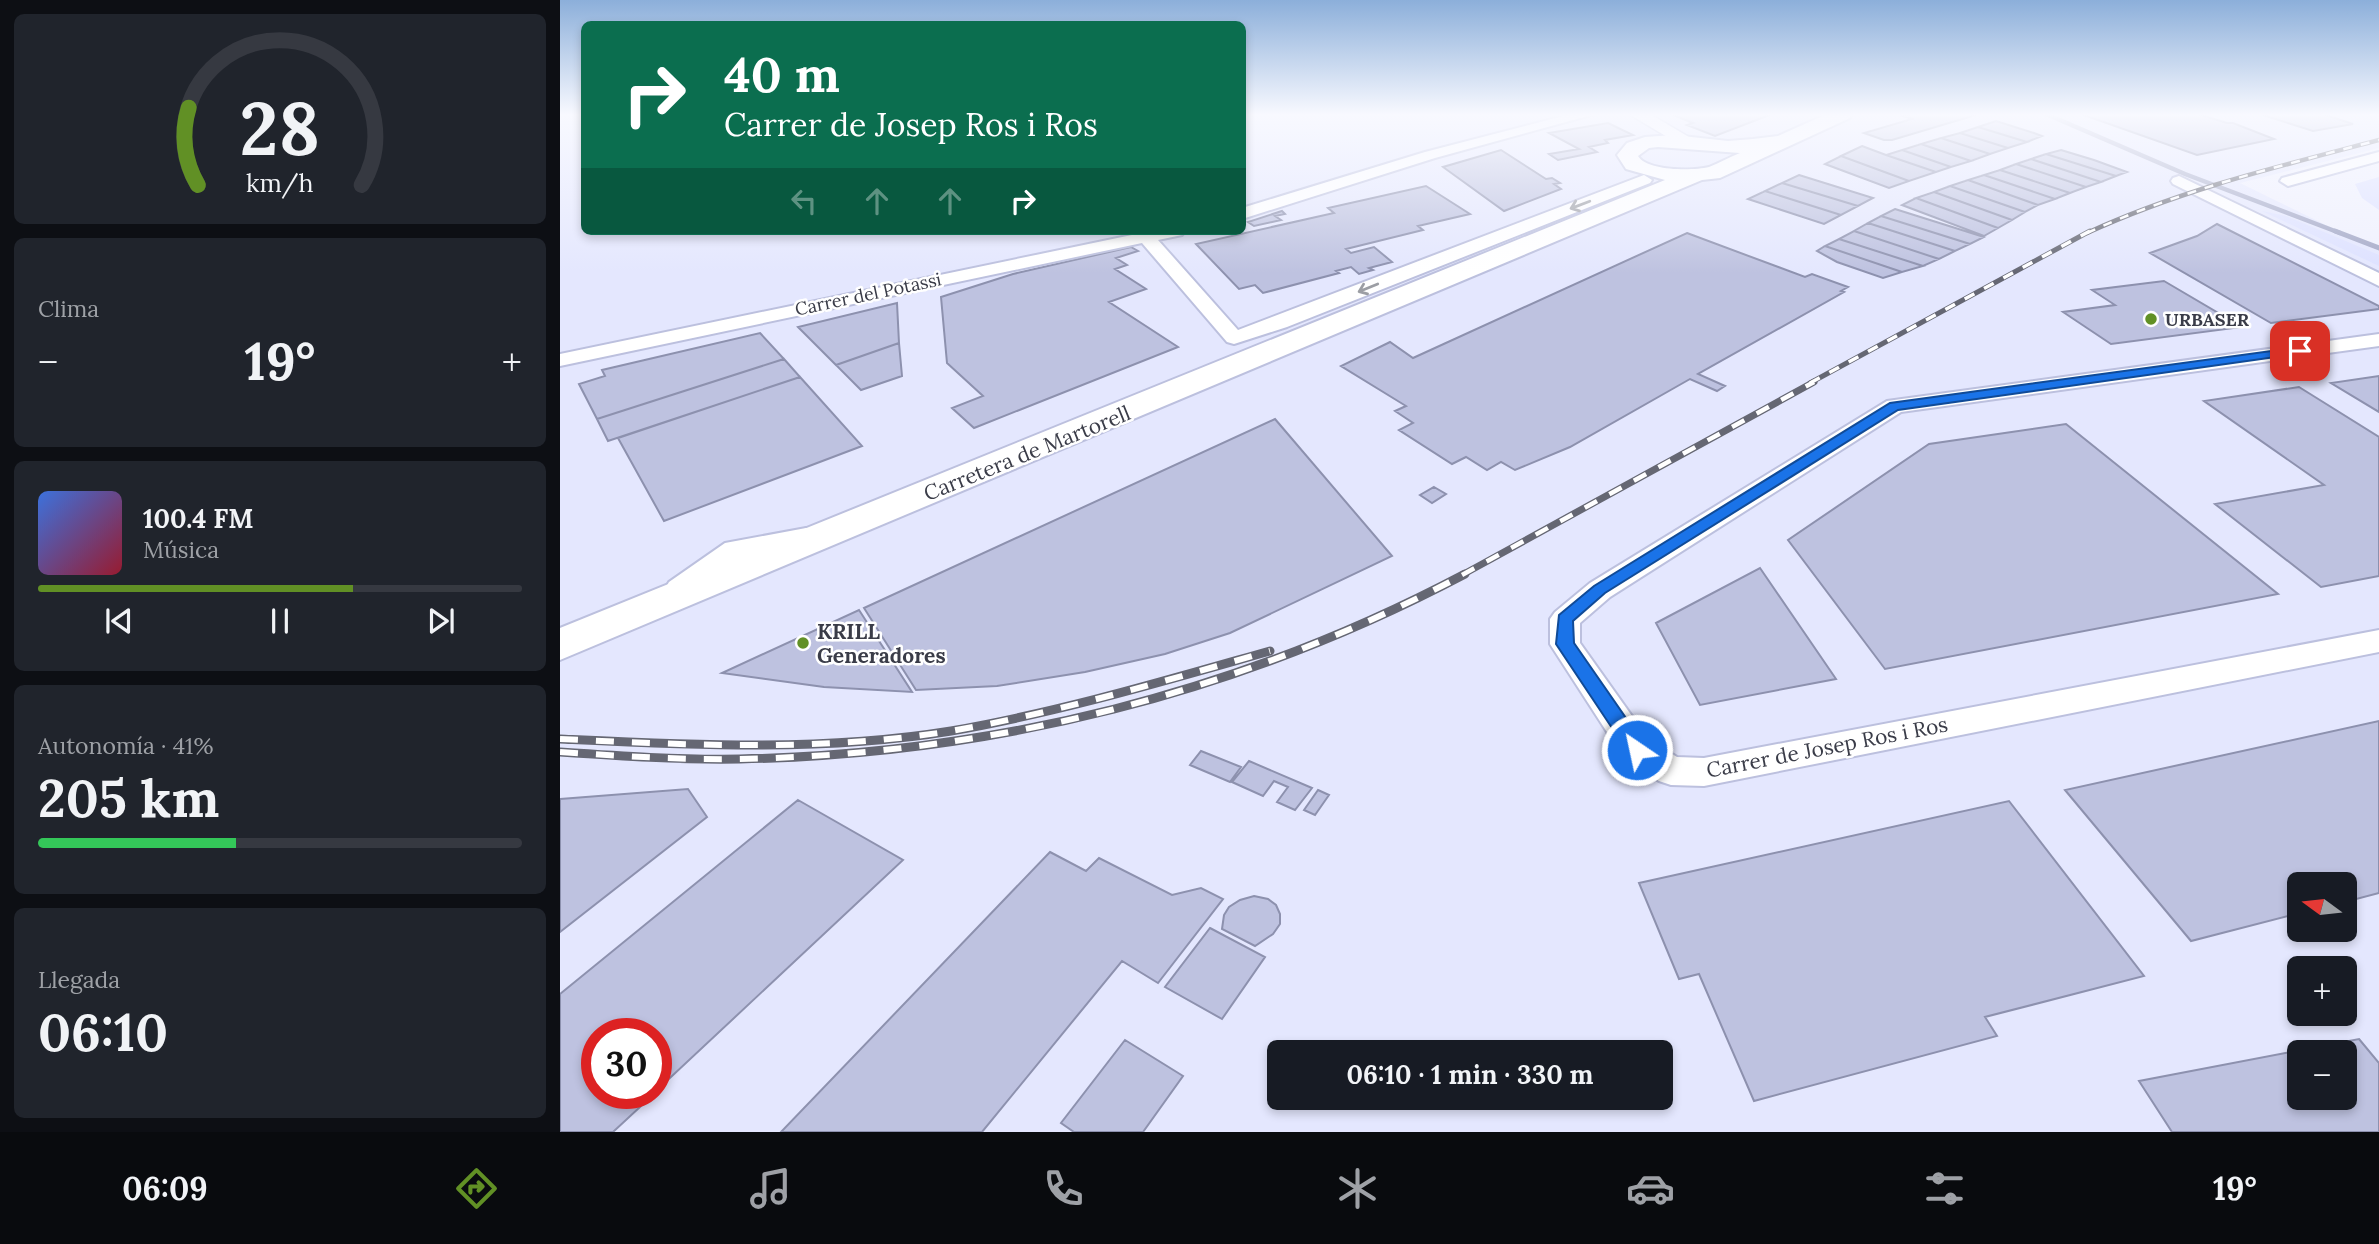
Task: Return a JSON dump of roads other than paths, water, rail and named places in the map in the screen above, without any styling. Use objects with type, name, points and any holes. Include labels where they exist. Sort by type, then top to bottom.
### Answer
[{"type":"main road","points":[[1629,203],[1638,193],[1641,174],[1634,167]]},
{"type":"main road","name":"Carretera de Martorell","points":[[560,645],[1722,167]]},
{"type":"main road","name":"Carretera de Martorell","points":[[1641,174],[1694,176]]},
{"type":"street","points":[[1246,213],[1392,167]]},
{"type":"street","points":[[2288,181],[2340,167]]},
{"type":"street","name":"Carretera de Martorell","points":[[1234,338],[1641,174]]},
{"type":"street","points":[[2179,181],[2379,280]]},
{"type":"street","name":"Carrer del Potassi","points":[[560,360],[1156,235]]},
{"type":"street","points":[[1146,237],[1234,338],[1222,373]]},
{"type":"street","name":"Carretera de Martorell","points":[[1260,329],[1353,318]]},
{"type":"street","name":"Carrer de Josep Ros i Ros","points":[[2379,340],[1895,406],[1600,590],[1565,619],[1565,644],[1637,750],[1671,771],[1704,772],[2379,641]]},
{"type":"waterway","points":[[2168,167],[2340,233]]},
{"type":"waterway","points":[[2335,231],[2379,248]]},
{"type":"railway","points":[[2087,233],[2158,204],[2280,167]]},
{"type":"railway","points":[[1810,383],[2090,231]]},
{"type":"railway","points":[[1462,575],[1814,382]]},
{"type":"railway","points":[[560,752],[740,759],[929,745],[1022,730],[1204,684],[1293,652],[1380,616],[1465,574]]},
{"type":"railway","points":[[560,739],[756,745],[902,738],[1032,715],[1270,651]]},
{"type":"place","name":"URBASER","points":[[2151,319]]},
{"type":"place","name":"KRILL Generadores","points":[[803,643]]}]
